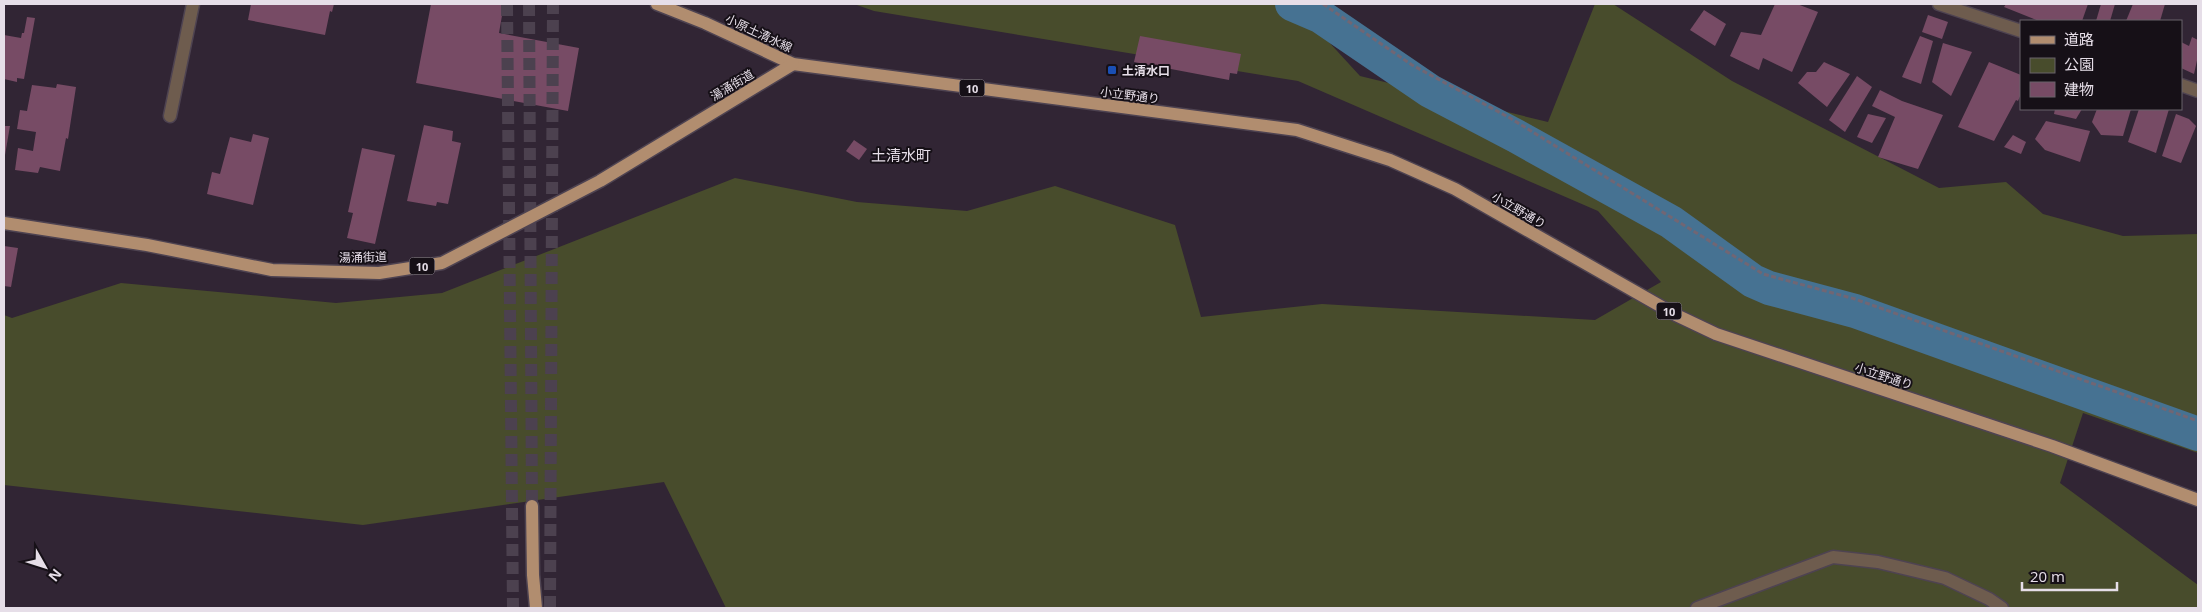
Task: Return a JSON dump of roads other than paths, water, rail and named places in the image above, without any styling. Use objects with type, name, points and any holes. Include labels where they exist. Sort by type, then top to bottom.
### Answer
[{"type":"main road","name":"小原土清水線","points":[[657,4],[705,23],[793,64]]},
{"type":"main road","name":"湯涌街道","points":[[4,223],[147,245],[272,270],[379,273],[442,263],[600,181],[793,64]]},
{"type":"main road","name":"小立野通り","points":[[793,64],[1297,130],[1390,160],[1455,189],[1676,315],[1716,334],[2052,446],[2198,500]]},
{"type":"main road","points":[[532,506],[533,575],[536,608]]},
{"type":"main road","points":[[528,608],[533,575]]},
{"type":"street","points":[[170,116],[193,4]]},
{"type":"street","points":[[1939,4],[1977,10],[2020,32]]},
{"type":"street","points":[[2182,85],[2198,90]]},
{"type":"street","points":[[1696,608],[1833,557],[1878,562],[1945,578],[1989,599],[2002,608]]},
{"type":"waterway","points":[[1292,4],[1320,16],[1430,91],[1516,136],[1671,222],[1753,281],[1769,288],[1855,311],[2198,434]]},
{"type":"tunnel","points":[[507,4],[513,608]]},
{"type":"tunnel","points":[[529,4],[532,506]]},
{"type":"tunnel","points":[[550,608],[553,4]]},
{"type":"place","name":"土清水口","points":[[1112,70]]},
{"type":"district","name":"土清水町","points":[[901,155]]}]
